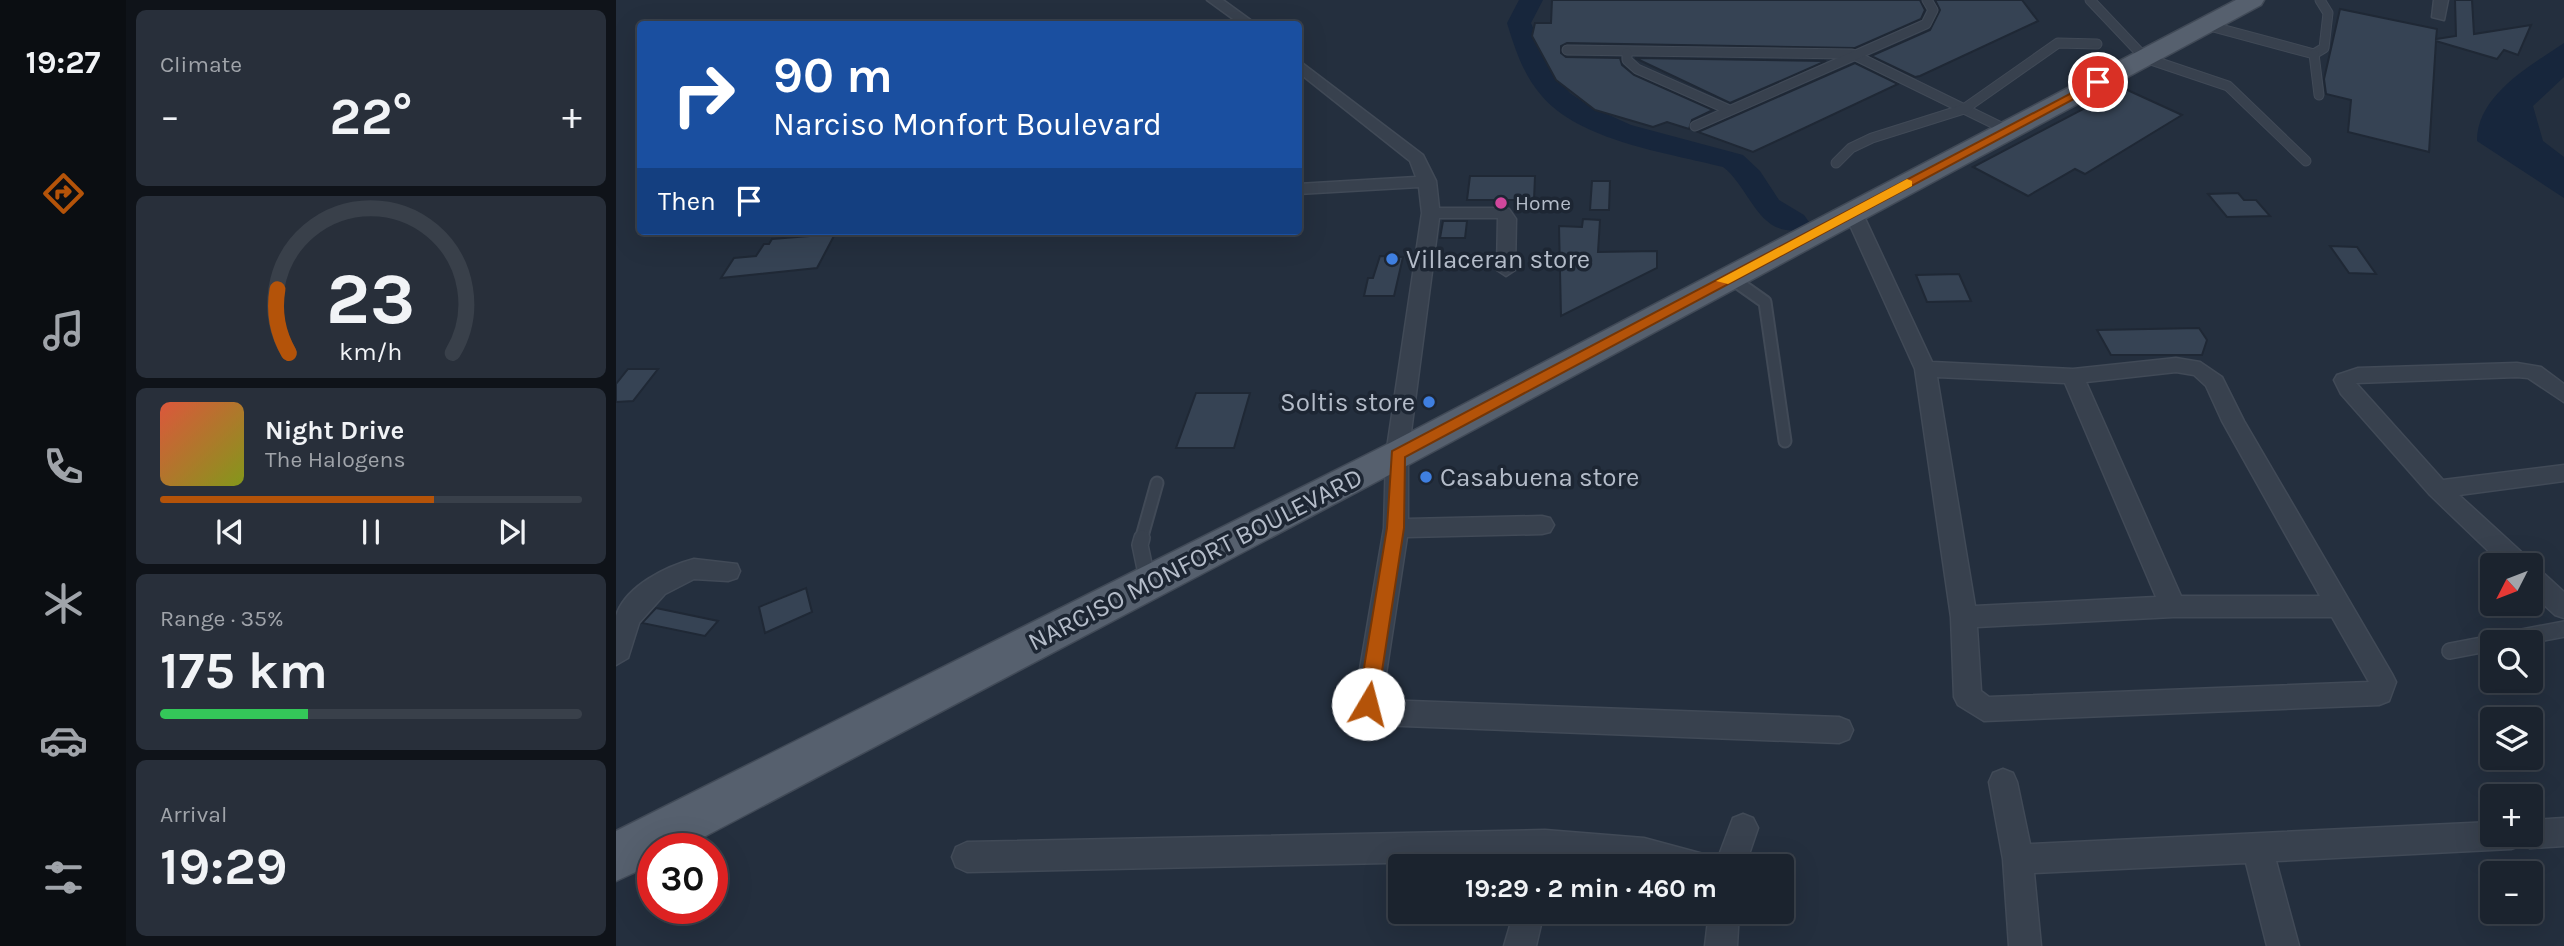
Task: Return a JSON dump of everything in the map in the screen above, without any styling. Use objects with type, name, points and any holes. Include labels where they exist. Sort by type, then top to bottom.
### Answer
[{"type":"main road","name":"NARCISO MONFORT BOULEVARD","points":[[616,857],[1397,455],[2253,0]]},
{"type":"street","points":[[1214,0],[1245,21]]},
{"type":"street","points":[[2438,17],[2441,0]]},
{"type":"street","points":[[1302,67],[1417,159],[1426,181],[1431,213],[1397,455],[1396,528],[1368,704],[1378,713],[1839,730]]},
{"type":"street","points":[[1302,188],[1426,181]]},
{"type":"street","points":[[1853,212],[1925,369],[1964,617],[1968,697],[1984,709],[2379,693],[2383,682],[2342,606],[2233,421],[2215,382],[2200,369],[2176,365],[2073,376],[1925,369]]},
{"type":"street","points":[[1431,213],[1503,213],[1507,219],[1506,270]]},
{"type":"street","points":[[2506,553],[2438,489],[2348,389],[2344,380],[2358,375],[2517,370],[2534,372],[2564,395]]},
{"type":"street","points":[[2073,376],[2172,607]]},
{"type":"street","points":[[2438,489],[2564,473]]},
{"type":"street","points":[[1396,528],[1542,525]]},
{"type":"street","points":[[616,654],[621,649],[622,632],[629,614],[652,591],[677,574],[693,569],[727,571]]},
{"type":"street","points":[[2543,588],[2564,608]]},
{"type":"street","points":[[1964,617],[2172,607],[2342,606]]},
{"type":"street","points":[[2003,782],[2018,859],[2025,946]]},
{"type":"street","points":[[1734,854],[1743,828]]},
{"type":"street","points":[[2543,833],[2564,832]]},
{"type":"street","points":[[2018,859],[2480,837]]},
{"type":"street","points":[[2257,848],[2283,946]]},
{"type":"street","points":[[1593,854],[1648,854]]},
{"type":"street","points":[[967,857],[1388,856]]},
{"type":"street","points":[[1520,946],[1526,924]]},
{"type":"street","points":[[1721,946],[1723,924]]},
{"type":"lane","points":[[1695,126],[1727,109],[1860,55],[1926,24],[1933,9],[1927,0]]},
{"type":"lane","points":[[2090,0],[2145,58],[2228,86],[2306,161]]},
{"type":"lane","points":[[2206,24],[2314,54],[2325,48],[2328,13],[2320,0]]},
{"type":"lane","points":[[1836,163],[1851,148],[1872,138],[1964,109],[2058,43],[2097,44]]},
{"type":"lane","points":[[1567,50],[1628,53],[1829,51],[1860,55],[2007,130]]},
{"type":"lane","points":[[1628,53],[1627,60],[1637,69],[1727,109]]},
{"type":"lane","points":[[2314,54],[2319,95]]},
{"type":"lane","points":[[1731,277],[1765,302],[1785,441]]},
{"type":"lane","points":[[1148,583],[1140,545],[1157,483]]},
{"type":"lane","points":[[2543,633],[2564,629]]},
{"type":"lane","points":[[2450,651],[2480,646]]},
{"type":"water","points":[[2564,43],[2564,77],[2533,106],[2543,141],[2564,157],[2564,198],[2477,141],[2479,125],[2496,96],[2522,72]]},
{"type":"building","points":[[1552,0],[1920,0],[1925,10],[1921,19],[1855,48],[1567,43],[1561,46],[1561,53],[1566,57],[1620,58],[1622,65],[1634,75],[1713,110],[1692,120],[1689,129],[1667,122],[1653,127],[1595,110],[1556,80],[1532,36],[1535,23],[1551,23]]},
{"type":"building","points":[[1935,0],[2022,0],[2038,21],[1920,76],[1915,77],[1871,56],[1930,30],[1940,10]]},
{"type":"building","points":[[2455,0],[2472,0],[2474,34],[2531,25],[2518,55],[2504,50],[2497,59],[2436,41],[2429,152],[2348,132],[2351,100],[2326,94],[2324,79],[2340,9],[2437,29],[2436,39],[2456,36]]},
{"type":"building","points":[[1635,58],[1826,61],[1730,103]]},
{"type":"building","points":[[1855,63],[1898,84],[1753,152],[1698,132]]},
{"type":"building","points":[[2123,88],[2182,115],[2085,174],[2075,169],[2028,196],[1973,167]]},
{"type":"building","points":[[1470,176],[1535,176],[1534,200],[1467,200]]},
{"type":"building","points":[[1592,181],[1610,181],[1609,210],[1590,210]]},
{"type":"building","points":[[2238,193],[2244,200],[2256,200],[2270,216],[2227,217],[2208,194]]},
{"type":"building","points":[[1583,219],[1600,220],[1598,252],[1657,251],[1657,268],[1561,316],[1559,226],[1582,227]]},
{"type":"building","points":[[1443,221],[1467,221],[1465,238],[1440,238]]},
{"type":"building","points":[[834,235],[817,268],[721,278],[734,258],[756,256],[764,244],[769,244],[772,239]]},
{"type":"building","points":[[2330,246],[2357,247],[2376,274],[2349,273]]},
{"type":"building","points":[[1380,256],[1403,257],[1394,296],[1364,296],[1368,278],[1373,278]]},
{"type":"building","points":[[1959,274],[1971,301],[1927,302],[1916,275]]},
{"type":"building","points":[[2199,328],[2207,340],[2202,355],[2111,355],[2097,330]]},
{"type":"building","points":[[628,369],[658,369],[633,401],[616,402],[616,384]]},
{"type":"building","points":[[1196,393],[1250,393],[1234,448],[1176,448]]},
{"type":"building","points":[[806,588],[812,612],[765,633],[759,607]]},
{"type":"building","points":[[656,608],[718,621],[705,636],[642,623]]},
{"type":"waterway","points":[[1531,0],[1519,23],[1540,74],[1560,99],[1579,112],[1621,131],[1733,161],[1750,177],[1768,207],[1793,222]]},
{"type":"slow traffic","points":[[1723,281],[1907,183]]},
{"type":"place","name":"Home","points":[[1501,203]]},
{"type":"place","name":"Villaceran store","points":[[1392,259]]},
{"type":"place","name":"Soltis store","points":[[1429,402]]},
{"type":"place","name":"Casabuena store","points":[[1426,477]]},
{"type":"route","points":[[1368,704],[1396,528],[1397,455],[2098,82]]}]
